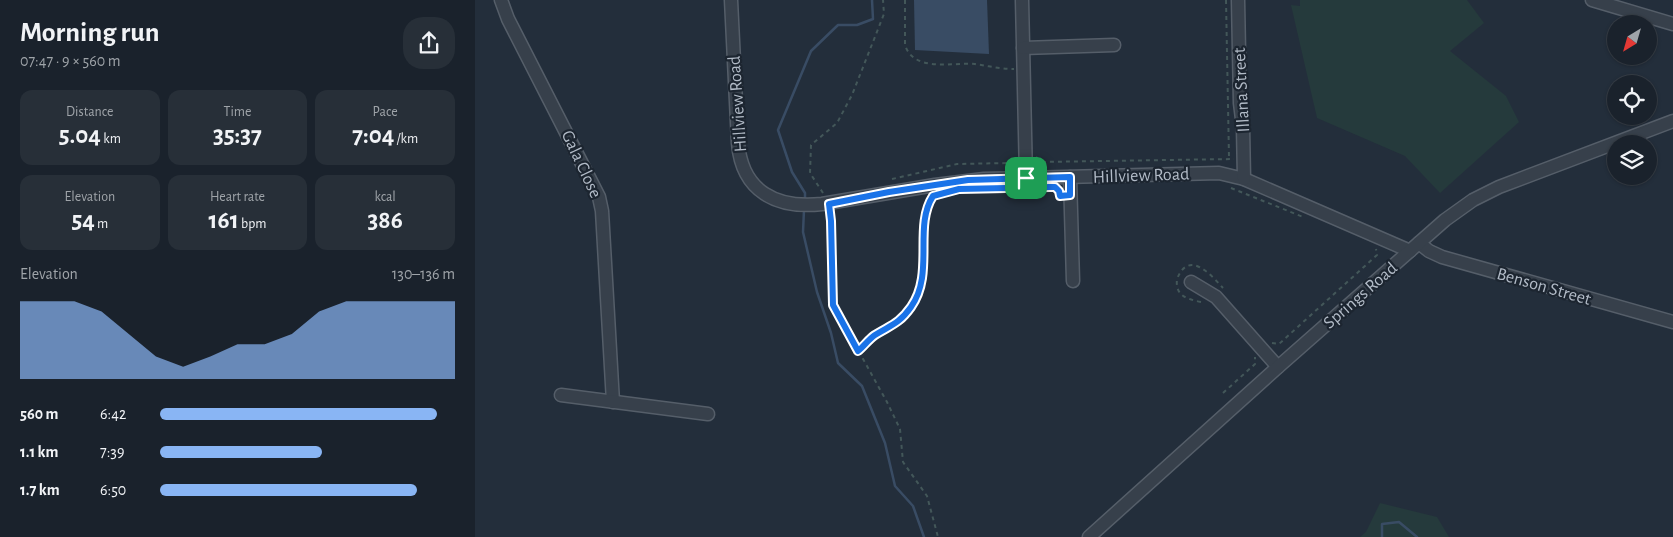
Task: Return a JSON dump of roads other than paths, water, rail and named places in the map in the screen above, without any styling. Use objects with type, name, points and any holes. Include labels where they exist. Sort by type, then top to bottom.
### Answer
[{"type":"street","name":"Gala Close","points":[[501,0],[508,19],[599,197],[602,211],[613,402]]},
{"type":"street","name":"Hillview Road","points":[[731,0],[739,151],[742,166],[751,181],[768,196],[782,203],[803,207],[952,182],[1214,173],[1244,179],[1414,247]]},
{"type":"street","points":[[1022,0],[1026,178]]},
{"type":"street","name":"Illana Street","points":[[1238,0],[1244,179]]},
{"type":"street","points":[[1592,0],[1673,24]]},
{"type":"street","points":[[1023,48],[1114,45]]},
{"type":"street","name":"Springs Road","points":[[1089,537],[1278,366],[1414,247],[1466,205],[1489,192],[1673,121]]},
{"type":"street","points":[[1070,177],[1073,282]]},
{"type":"street","name":"Benson Street","points":[[1414,247],[1441,257],[1673,322]]},
{"type":"street","points":[[1191,282],[1216,297],[1278,366]]},
{"type":"street","points":[[561,395],[708,414]]},
{"type":"water","points":[[914,0],[987,0],[989,54],[915,50]]},
{"type":"waterway","points":[[805,202],[805,193],[792,172],[778,130],[811,51],[838,25],[857,25],[873,19],[872,0]]},
{"type":"waterway","points":[[804,210],[803,232],[817,292],[831,333],[838,363],[862,386],[885,443],[895,486],[913,506],[924,537]]},
{"type":"waterway","points":[[1382,537],[1382,524],[1399,522],[1417,537]]}]
